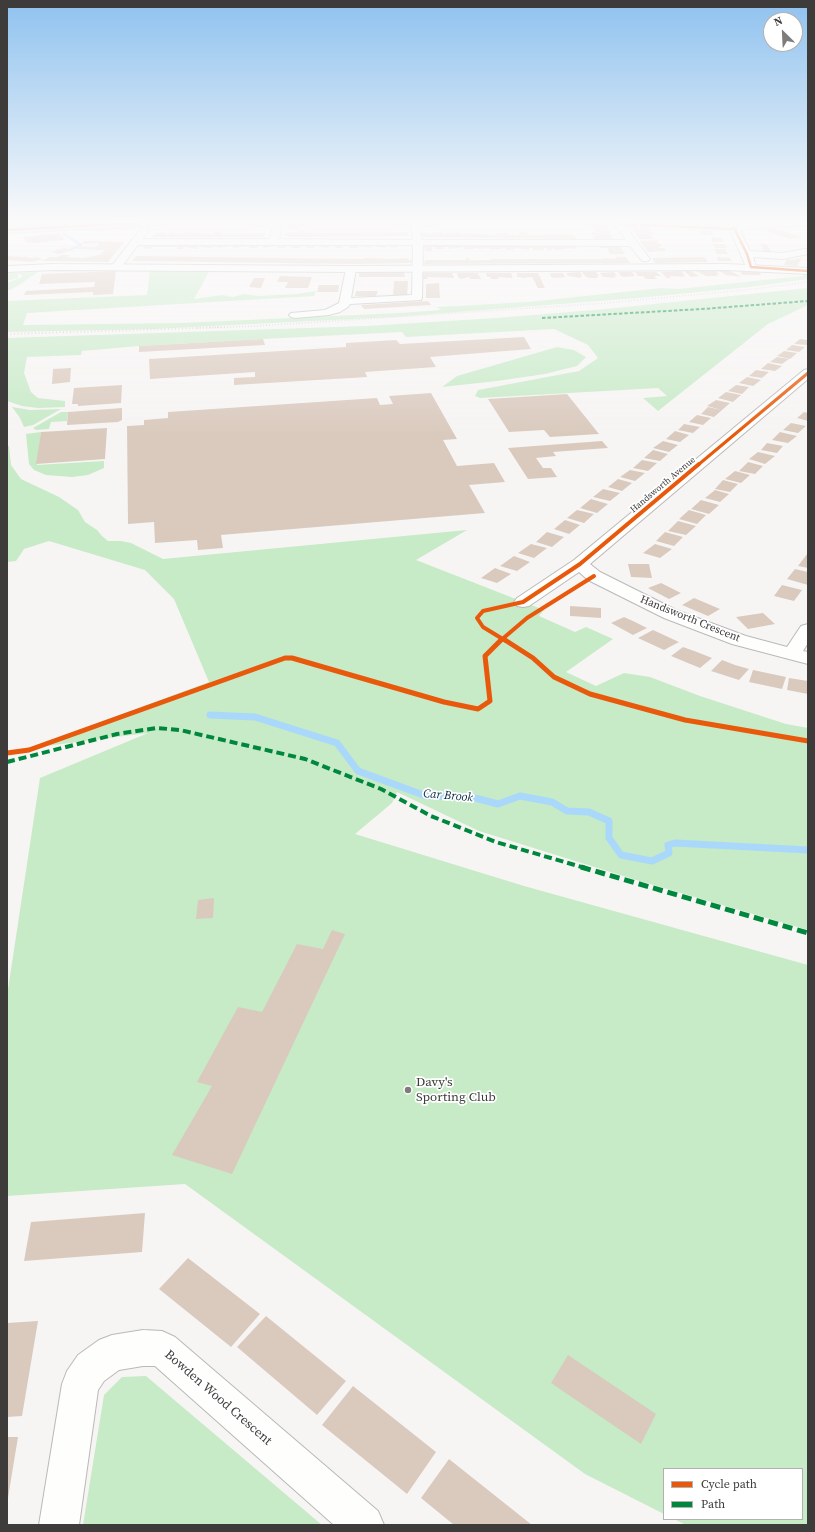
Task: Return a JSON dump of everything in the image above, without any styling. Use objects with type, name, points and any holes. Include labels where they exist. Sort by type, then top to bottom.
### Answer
[{"type":"street","points":[[295,315],[325,313],[336,310],[344,305],[347,292]]},
{"type":"street","points":[[346,301],[417,298],[417,292]]},
{"type":"street","name":"Handsworth Avenue","points":[[523,602],[580,564],[808,373]]},
{"type":"street","name":"Handsworth Crescent","points":[[580,564],[594,576],[670,614],[740,640],[799,656]]},
{"type":"street","points":[[799,656],[808,630]]},
{"type":"street","name":"Bowden Wood Crescent","points":[[59,1525],[80,1384],[91,1368],[112,1353],[143,1348],[162,1349],[364,1525]]},
{"type":"green space","points":[[147,292],[198,292],[194,299],[222,295],[233,297],[244,294],[258,296],[315,292],[314,296],[27,313],[23,325],[181,323],[399,313],[441,310],[437,307],[528,302],[618,292],[694,292],[393,317],[154,329],[7,332],[7,301],[147,295]]},
{"type":"green space","points":[[765,292],[808,292],[808,305],[768,324],[658,411],[643,398],[667,396],[658,388],[480,398],[475,396],[478,390],[579,371],[598,358],[588,345],[554,329],[406,337],[402,332],[263,339],[139,346],[82,351],[81,355],[27,357],[24,373],[31,392],[38,398],[65,401],[65,407],[38,408],[22,406],[7,401],[7,338],[366,326],[496,318],[606,309]]},
{"type":"green space","points":[[557,347],[574,350],[586,357],[577,366],[545,374],[442,387],[457,376]]},
{"type":"green space","points":[[12,407],[30,410],[61,409],[33,425],[24,427],[20,418]]},
{"type":"green space","points":[[61,412],[68,412],[67,421],[51,422],[49,429],[36,430],[33,428]]},
{"type":"green space","points":[[41,432],[37,465],[104,461],[104,468],[88,475],[72,477],[46,475],[34,470],[29,464],[26,434]]},
{"type":"green space","name":"Davy's Sporting Club","points":[[7,446],[9,446],[11,465],[21,479],[59,497],[78,510],[85,522],[97,530],[108,541],[131,543],[163,559],[467,530],[416,560],[544,610],[539,616],[575,632],[586,627],[613,639],[566,672],[596,686],[624,673],[650,677],[700,696],[786,724],[808,728],[808,930],[633,879],[479,831],[397,792],[392,803],[355,834],[524,886],[808,965],[808,1525],[686,1525],[676,1520],[803,1520],[803,1468],[663,1468],[663,1513],[585,1474],[185,1184],[7,1196],[7,996],[40,778],[148,733],[30,748],[209,682],[174,599],[145,570],[49,541],[24,549],[16,561],[7,562]]},
{"type":"green space","points":[[146,1376],[322,1525],[83,1525],[104,1395],[122,1377]]},
{"type":"building","points":[[25,292],[82,292],[24,295]]},
{"type":"building","points":[[93,292],[113,292],[113,294],[93,295]]},
{"type":"building","points":[[356,292],[377,292],[376,296],[355,296]]},
{"type":"building","points":[[393,292],[407,292],[407,296],[393,296]]},
{"type":"building","points":[[426,292],[440,292],[440,298],[426,298]]},
{"type":"building","points":[[428,301],[431,305],[364,309],[361,305]]},
{"type":"building","points":[[524,337],[531,349],[430,357],[436,367],[365,372],[367,377],[234,385],[234,378],[255,377],[255,372],[150,379],[149,359],[346,347],[346,343],[396,340],[400,344]]},
{"type":"building","points":[[263,339],[265,345],[139,352],[139,346]]},
{"type":"building","points":[[800,339],[808,340],[808,345],[794,344]]},
{"type":"building","points":[[792,345],[805,347],[799,352],[786,350]]},
{"type":"building","points":[[784,351],[797,353],[790,359],[777,356]]},
{"type":"building","points":[[777,357],[789,359],[782,364],[770,362]]},
{"type":"building","points":[[768,363],[782,366],[775,371],[761,369]]},
{"type":"building","points":[[71,368],[70,382],[52,384],[53,369]]},
{"type":"building","points":[[756,370],[769,372],[762,378],[749,376]]},
{"type":"building","points":[[747,377],[761,380],[753,386],[739,383]]},
{"type":"building","points":[[122,385],[121,403],[78,406],[78,404],[72,404],[74,388]]},
{"type":"building","points":[[736,385],[749,387],[742,394],[728,391]]},
{"type":"building","points":[[726,392],[741,395],[733,402],[718,398]]},
{"type":"building","points":[[431,393],[457,439],[443,440],[457,466],[494,463],[505,482],[469,485],[485,513],[221,535],[223,548],[198,550],[197,540],[155,543],[154,522],[128,524],[127,426],[144,425],[144,420],[168,418],[168,412],[377,398],[380,405],[393,404],[389,396]]},
{"type":"building","points":[[567,394],[599,434],[550,437],[544,430],[509,432],[488,399]]},
{"type":"building","points":[[716,400],[730,403],[722,410],[707,406]]},
{"type":"building","points":[[708,407],[722,410],[714,417],[701,414]]},
{"type":"building","points":[[122,408],[122,420],[118,422],[67,425],[68,412]]},
{"type":"building","points":[[804,412],[808,413],[808,421],[797,418]]},
{"type":"building","points":[[697,415],[711,418],[703,425],[689,422]]},
{"type":"building","points":[[791,423],[806,426],[798,433],[783,430]]},
{"type":"building","points":[[684,424],[700,427],[693,433],[678,430]]},
{"type":"building","points":[[107,428],[105,459],[36,464],[41,432]]},
{"type":"building","points":[[675,431],[689,435],[680,442],[666,439]]},
{"type":"building","points":[[780,432],[797,436],[788,443],[772,440]]},
{"type":"building","points":[[602,441],[608,448],[553,452],[556,456],[536,458],[543,468],[551,468],[557,477],[528,479],[508,448]]},
{"type":"building","points":[[663,441],[678,445],[669,452],[653,448]]},
{"type":"building","points":[[767,443],[783,446],[777,453],[761,450]]},
{"type":"building","points":[[653,450],[668,454],[660,461],[644,458]]},
{"type":"building","points":[[758,452],[775,456],[765,464],[749,459]]},
{"type":"building","points":[[642,460],[657,463],[648,471],[633,468]]},
{"type":"building","points":[[748,462],[763,466],[755,474],[739,471]]},
{"type":"building","points":[[630,470],[645,473],[635,481],[620,477]]},
{"type":"building","points":[[735,471],[750,475],[741,483],[725,479]]},
{"type":"building","points":[[618,479],[632,483],[622,491],[608,487]]},
{"type":"building","points":[[723,480],[738,484],[730,492],[715,489]]},
{"type":"building","points":[[603,489],[620,493],[610,501],[593,497]]},
{"type":"building","points":[[715,490],[729,494],[720,502],[705,498]]},
{"type":"building","points":[[591,499],[608,504],[597,513],[580,508]]},
{"type":"building","points":[[701,500],[719,505],[709,514],[691,509]]},
{"type":"building","points":[[577,510],[594,514],[584,523],[567,518]]},
{"type":"building","points":[[689,510],[706,515],[697,524],[679,519]]},
{"type":"building","points":[[565,520],[580,525],[569,534],[554,529]]},
{"type":"building","points":[[678,521],[696,526],[686,535],[668,531]]},
{"type":"building","points":[[547,532],[564,537],[552,547],[536,542]]},
{"type":"building","points":[[665,532],[683,537],[674,546],[656,541]]},
{"type":"building","points":[[531,544],[547,548],[534,558],[518,553]]},
{"type":"building","points":[[655,544],[672,549],[660,558],[643,553]]},
{"type":"building","points":[[807,554],[808,568],[798,566]]},
{"type":"building","points":[[514,556],[530,562],[517,571],[500,566]]},
{"type":"building","points":[[628,564],[649,564],[652,578],[631,577]]},
{"type":"building","points":[[495,568],[511,574],[497,583],[481,578]]},
{"type":"building","points":[[795,569],[808,572],[808,585],[787,579]]},
{"type":"building","points":[[661,583],[681,593],[669,599],[648,588]]},
{"type":"building","points":[[782,585],[802,590],[794,601],[774,596]]},
{"type":"building","points":[[694,598],[720,609],[708,616],[682,605]]},
{"type":"building","points":[[570,606],[601,608],[601,618],[570,616]]},
{"type":"building","points":[[763,613],[775,624],[748,629],[736,617]]},
{"type":"building","points":[[624,617],[647,628],[633,635],[611,623]]},
{"type":"building","points":[[653,630],[679,642],[664,650],[638,638]]},
{"type":"building","points":[[683,647],[712,658],[700,668],[671,656]]},
{"type":"building","points":[[722,660],[749,669],[739,680],[711,671]]},
{"type":"building","points":[[753,670],[786,677],[782,689],[749,682]]},
{"type":"building","points":[[789,678],[808,681],[808,694],[787,690]]},
{"type":"building","points":[[214,898],[213,918],[196,919],[198,900]]},
{"type":"building","points":[[332,930],[345,934],[232,1174],[172,1155],[212,1086],[197,1082],[238,1007],[262,1012],[297,944],[323,949]]},
{"type":"building","points":[[145,1213],[142,1252],[24,1261],[31,1222]]},
{"type":"building","points":[[188,1258],[260,1314],[231,1347],[159,1289]]},
{"type":"building","points":[[266,1316],[346,1381],[317,1415],[237,1347]]},
{"type":"building","points":[[38,1321],[22,1416],[7,1417],[7,1323]]},
{"type":"building","points":[[568,1355],[656,1414],[641,1444],[551,1383]]},
{"type":"building","points":[[353,1386],[436,1452],[407,1494],[322,1425]]},
{"type":"building","points":[[7,1437],[18,1437],[8,1498],[7,1498]]},
{"type":"building","points":[[449,1459],[532,1525],[454,1525],[421,1498]]},
{"type":"waterway","name":"Car Brook","points":[[210,715],[255,717],[337,743],[358,771],[426,796],[471,797],[498,804],[520,796],[552,802],[567,811],[589,812],[609,821],[609,838],[621,855],[652,861],[669,853],[668,845],[675,843],[808,850]]},
{"type":"railway","points":[[208,328],[257,326],[607,303],[717,292]]},
{"type":"railway","points":[[208,328],[228,327]]},
{"type":"railway","points":[[197,328],[208,328]]},
{"type":"railway","points":[[7,334],[208,328]]},
{"type":"marked path","points":[[542,318],[702,309],[808,301]]},
{"type":"marked path","points":[[7,762],[117,734],[157,728],[180,730],[305,759],[381,789],[431,816],[496,842],[808,933]]},
{"type":"cycle path","points":[[808,373],[580,564],[523,602],[483,611],[477,618],[483,627],[533,658],[554,677],[590,694],[685,720],[808,741]]},
{"type":"cycle path","points":[[7,753],[29,750],[285,658],[292,658],[444,702],[478,709],[490,701],[485,656],[502,639],[527,618],[594,576]]},
{"type":"place","name":"Davy's Sporting Club","points":[[408,1090]]}]
